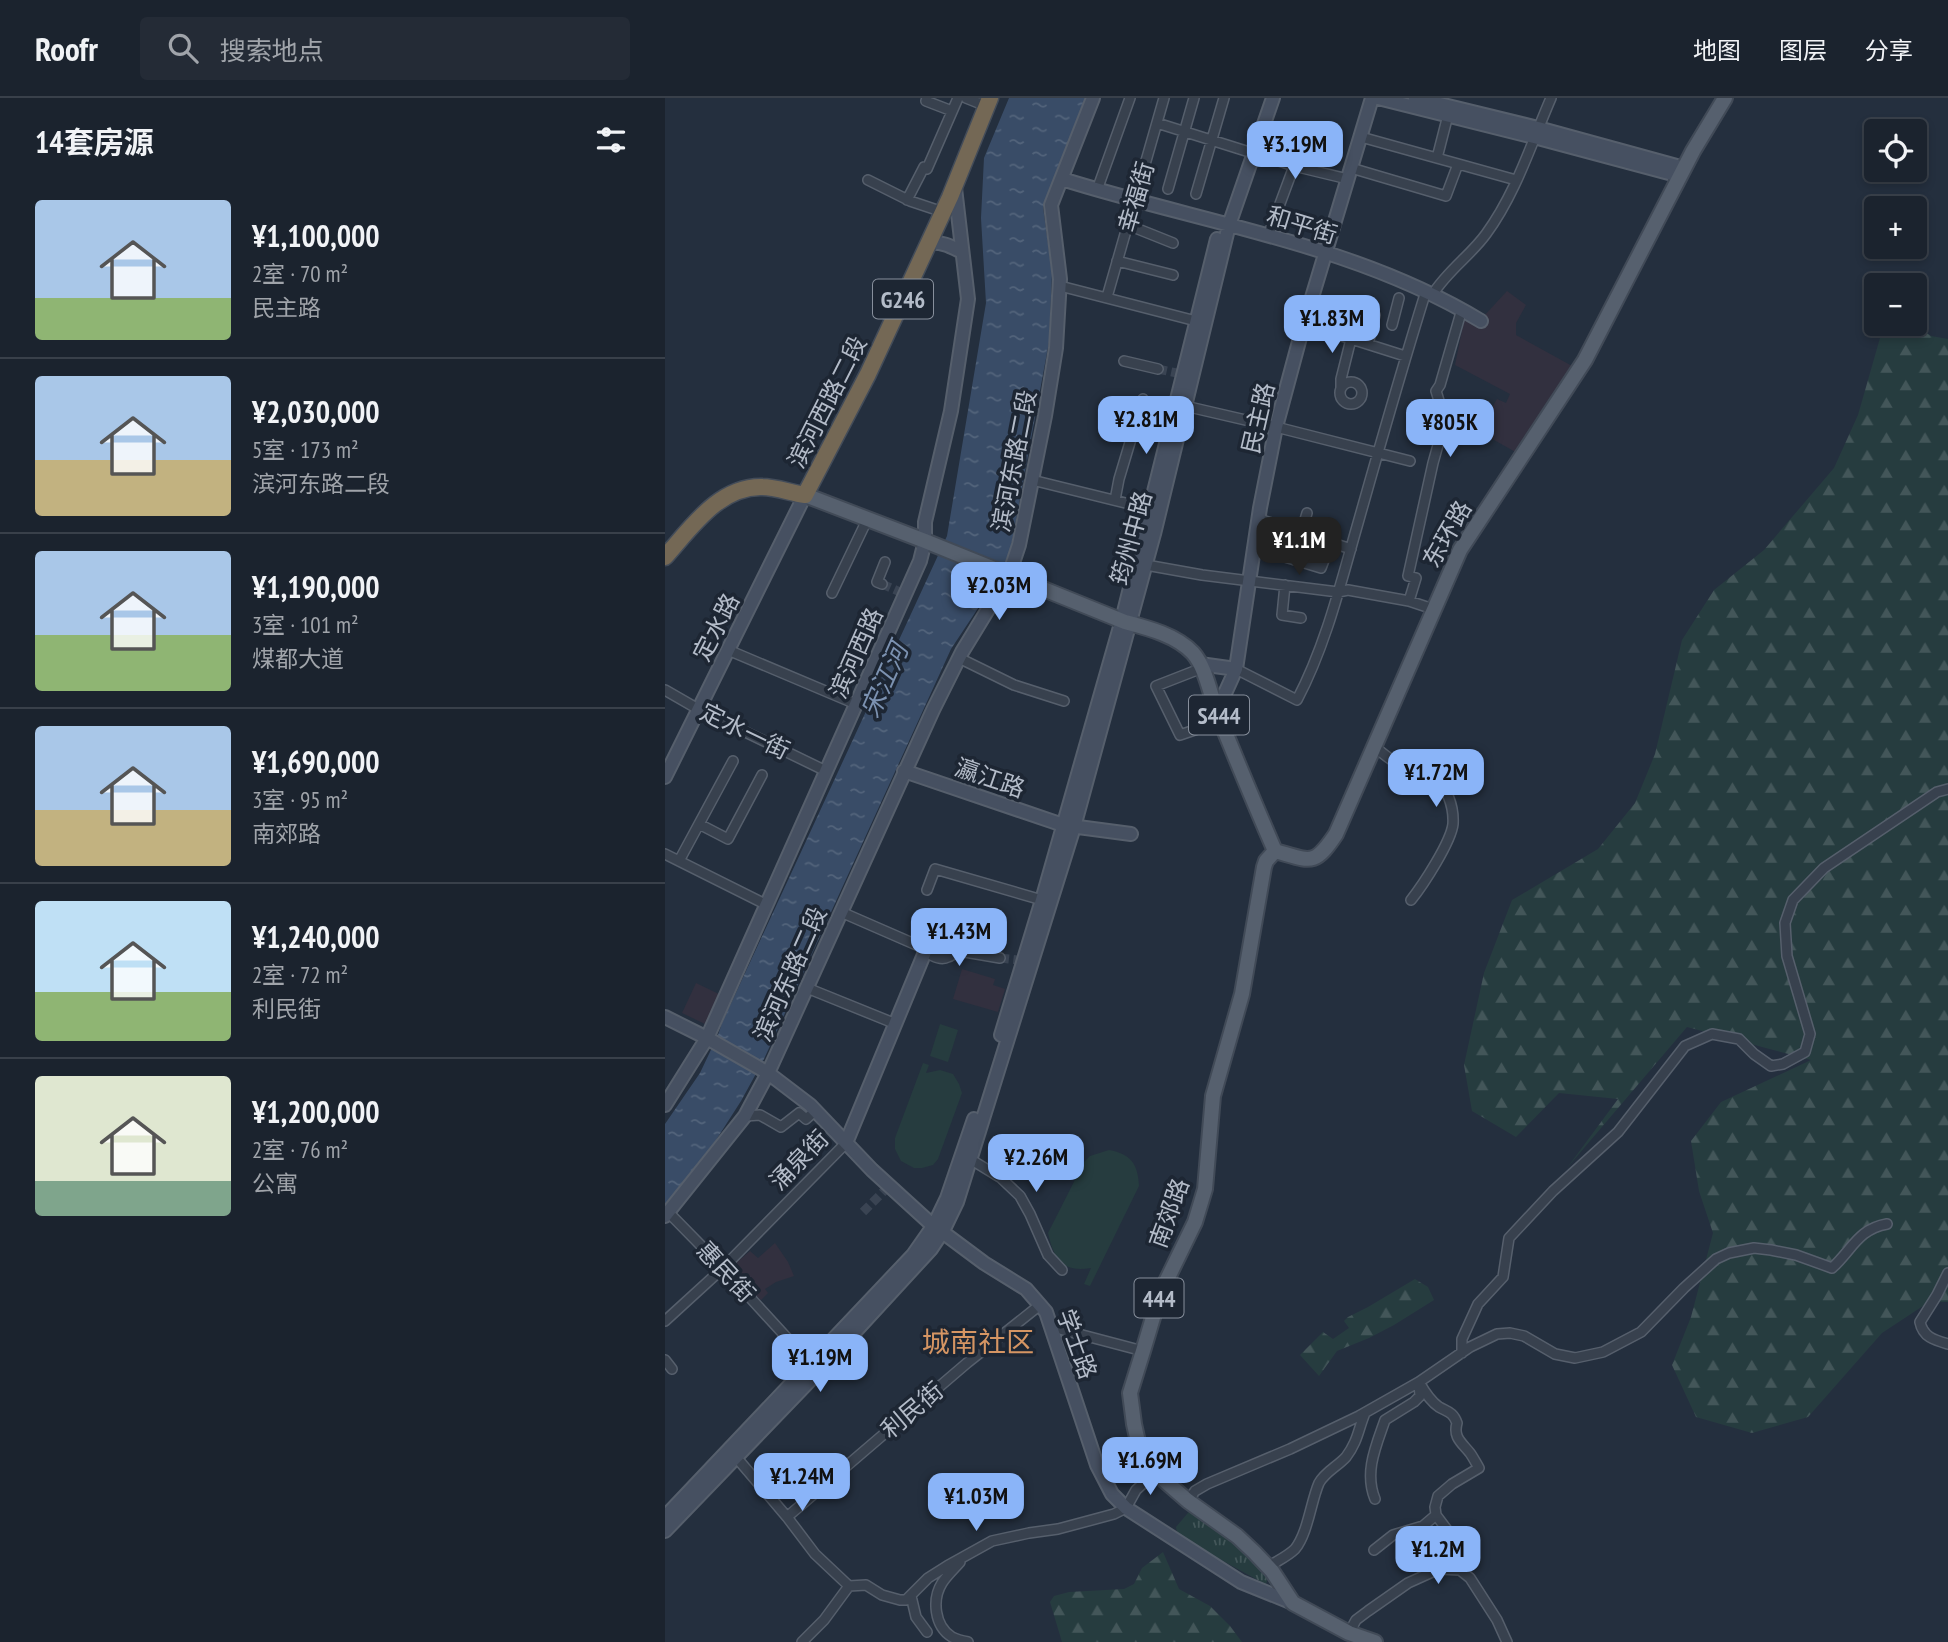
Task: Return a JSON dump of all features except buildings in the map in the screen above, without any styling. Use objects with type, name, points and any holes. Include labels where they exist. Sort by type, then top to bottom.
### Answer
[{"type":"highway","name":"滨河西路二段","points":[[805,495],[868,374],[929,243],[988,102]]},
{"type":"highway","points":[[665,557],[708,510],[733,491],[763,486],[805,495]]},
{"type":"main road","name":"滨河东路二段","points":[[667,1215],[745,1116],[959,658],[1009,575],[1019,545],[1056,348],[1060,286],[1051,205],[1093,98]]},
{"type":"main road","name":"筠州中路","points":[[1126,622],[1180,374],[1264,98]]},
{"type":"main road","name":"筠州中路","points":[[1249,152],[1273,98]]},
{"type":"main road","name":"民主路","points":[[1219,716],[1236,669],[1276,427],[1372,98]]},
{"type":"main road","points":[[1378,98],[1536,132]]},
{"type":"main road","points":[[1415,98],[1682,172]]},
{"type":"main road","name":"东环路","points":[[1275,851],[1305,859],[1317,857],[1336,834],[1460,550],[1585,360],[1682,172],[1725,98]]},
{"type":"main road","name":"和平街","points":[[1062,178],[1325,253],[1429,292],[1481,321]]},
{"type":"main road","name":"滨河西路","points":[[665,1105],[710,1040],[903,593],[931,544],[925,522],[950,411],[968,299],[955,186]]},
{"type":"main road","name":"筠州中路","points":[[1068,826],[1126,622],[1146,565],[1185,406],[1225,224]]},
{"type":"main road","points":[[929,243],[947,244],[962,252]]},
{"type":"main road","name":"S444","points":[[805,495],[1178,641],[1200,664],[1275,851]]},
{"type":"main road","name":"定水路","points":[[665,777],[805,495]]},
{"type":"main road","points":[[1200,664],[1236,669]]},
{"type":"main road","name":"瀛江路","points":[[904,771],[1068,826],[1131,834]]},
{"type":"main road","points":[[665,1517],[818,1372],[930,1251],[983,1096],[1020,961],[1068,826]]},
{"type":"main road","points":[[665,1531],[810,1363],[938,1228],[957,1202],[1068,826]]},
{"type":"main road","name":"南郊路","points":[[1275,851],[1264,867],[1242,994],[1213,1096],[1201,1207],[1160,1294],[1130,1393],[1138,1442],[1165,1481],[1237,1536],[1268,1567],[1293,1603],[1349,1633],[1375,1642]]},
{"type":"main road","name":"涌泉街","points":[[846,1143],[925,952]]},
{"type":"main road","points":[[665,1017],[710,1040]]},
{"type":"main road","name":"学士路","points":[[710,1040],[766,1072],[791,1090],[815,1111],[886,1188],[984,1263],[1026,1289],[1046,1312],[1097,1465],[1112,1494],[1126,1508],[1241,1582],[1293,1603]]},
{"type":"street","points":[[927,98],[926,101],[952,111]]},
{"type":"street","points":[[907,200],[923,167],[927,169],[958,98]]},
{"type":"street","points":[[966,98],[988,102]]},
{"type":"street","points":[[1097,190],[1130,98]]},
{"type":"street","name":"幸福街","points":[[1107,297],[1164,98]]},
{"type":"street","points":[[1168,189],[1194,98]]},
{"type":"street","points":[[1196,194],[1224,98]]},
{"type":"street","points":[[1236,669],[1297,700],[1312,672],[1338,592],[1405,356],[1429,292],[1463,261],[1486,234],[1507,201],[1551,98]]},
{"type":"street","points":[[1437,158],[1448,115]]},
{"type":"street","points":[[1157,123],[1294,166],[1350,174],[1446,196],[1458,164]]},
{"type":"street","points":[[1361,137],[1516,180]]},
{"type":"street","points":[[1268,236],[1294,166]]},
{"type":"street","points":[[868,180],[907,200],[943,212]]},
{"type":"street","points":[[1128,225],[1173,243]]},
{"type":"street","points":[[1117,261],[1173,275]]},
{"type":"street","points":[[1060,286],[1196,321]]},
{"type":"street","points":[[1368,344],[1373,314],[1376,311],[1393,320],[1399,298]]},
{"type":"street","points":[[1409,601],[1416,578],[1408,576],[1445,420],[1436,391],[1462,309]]},
{"type":"street","points":[[1304,324],[1405,356]]},
{"type":"street","points":[[1341,388],[1351,339]]},
{"type":"street","points":[[1124,361],[1158,369]]},
{"type":"street","points":[[1115,500],[1143,399]]},
{"type":"street","points":[[1185,406],[1410,461]]},
{"type":"street","points":[[1032,480],[1150,509]]},
{"type":"street","points":[[1307,513],[1285,556],[1321,568],[1331,542]]},
{"type":"street","points":[[1259,519],[1351,549]]},
{"type":"street","points":[[832,593],[867,520]]},
{"type":"street","points":[[882,584],[877,582],[885,562]]},
{"type":"street","points":[[1146,565],[1249,581],[1338,592],[1348,590],[1409,601],[1433,609]]},
{"type":"street","points":[[1285,585],[1282,615],[1301,618]]},
{"type":"street","points":[[728,650],[856,704]]},
{"type":"street","points":[[959,658],[1014,685],[1064,701]]},
{"type":"street","points":[[1200,664],[1197,670],[1156,686],[1179,736],[1219,716]]},
{"type":"street","name":"定水一街","points":[[665,690],[698,709],[826,771]]},
{"type":"street","points":[[1374,746],[1402,766],[1431,776],[1447,792],[1453,825],[1421,887],[1411,900]]},
{"type":"street","points":[[679,861],[733,761]]},
{"type":"street","points":[[699,824],[728,839],[762,775]]},
{"type":"street","points":[[1462,1353],[1461,1339],[1478,1304],[1503,1277],[1509,1238],[1553,1191],[1618,1132],[1685,1046],[1712,1034],[1739,1039],[1771,1066],[1783,1064],[1805,1052],[1810,1034],[1787,956],[1785,923],[1793,900],[1824,868],[1937,792],[1948,789]]},
{"type":"street","points":[[665,854],[767,905]]},
{"type":"street","points":[[927,890],[935,869],[1042,900]]},
{"type":"street","points":[[841,912],[943,958],[959,951],[1000,958]]},
{"type":"street","points":[[807,988],[896,1024]]},
{"type":"street","points":[[745,1116],[760,1115],[781,1127],[799,1113],[806,1119],[815,1111]]},
{"type":"street","name":"涌泉街","points":[[665,1321],[723,1268],[846,1143]]},
{"type":"street","points":[[970,1159],[1002,1178],[1020,1196],[1048,1255],[1062,1270]]},
{"type":"street","name":"惠民街","points":[[667,1215],[723,1268],[810,1363]]},
{"type":"street","points":[[1188,1501],[1195,1491],[1207,1484],[1365,1413],[1419,1382],[1483,1339],[1510,1333],[1524,1336],[1555,1354],[1575,1358],[1603,1352],[1641,1332],[1683,1287],[1716,1259],[1729,1253],[1754,1248],[1796,1255],[1832,1268],[1866,1230],[1887,1224]]},
{"type":"street","points":[[1948,1273],[1920,1322],[1921,1331],[1931,1339],[1948,1344]]},
{"type":"street","name":"利民街","points":[[787,1517],[967,1363],[1040,1305]]},
{"type":"street","points":[[1052,1327],[1143,1351]]},
{"type":"street","points":[[665,1360],[672,1369]]},
{"type":"street","points":[[1375,1499],[1370,1487],[1372,1459],[1385,1420],[1420,1396],[1419,1382]]},
{"type":"street","points":[[1419,1382],[1432,1401],[1453,1414],[1457,1423],[1457,1439],[1469,1451],[1479,1468],[1451,1484],[1438,1496],[1436,1515],[1448,1531]]},
{"type":"street","points":[[1268,1567],[1294,1549],[1300,1540],[1318,1485],[1323,1476],[1353,1447],[1365,1413]]},
{"type":"street","points":[[733,1453],[815,1554],[849,1586],[866,1585],[882,1595],[899,1600],[906,1600],[928,1578],[992,1541],[1058,1530],[1112,1515],[1126,1508],[1136,1490],[1157,1471]]},
{"type":"street","points":[[1374,1550],[1393,1535],[1423,1526],[1436,1515]]},
{"type":"street","points":[[966,1555],[944,1580],[935,1599],[936,1612],[942,1626],[951,1636],[968,1642]]},
{"type":"street","points":[[1349,1633],[1356,1620],[1408,1583],[1439,1569],[1459,1570],[1470,1578],[1497,1620],[1507,1642]]},
{"type":"street","points":[[802,1642],[824,1620],[849,1586]]},
{"type":"street","points":[[911,1596],[916,1617],[927,1632]]},
{"type":"shaded area","points":[[1507,291],[1526,305],[1516,323],[1516,335],[1574,367],[1519,454],[1478,431],[1497,399],[1506,403],[1510,394],[1455,365],[1467,306],[1483,317]]},
{"type":"shaded area","points":[[962,969],[995,979],[993,985],[1005,989],[998,1012],[953,999]]},
{"type":"shaded area","points":[[696,983],[723,996],[709,1026],[682,1013]]},
{"type":"shaded area","points":[[775,1243],[794,1276],[765,1289],[768,1293],[761,1300],[736,1276],[736,1263],[750,1251],[758,1258]]},
{"type":"green space","points":[[1927,333],[1948,339],[1948,1302],[1929,1302],[1882,1333],[1808,1417],[1752,1433],[1696,1417],[1672,1365],[1691,1317],[1713,1233],[1699,1191],[1691,1141],[1721,1102],[1811,1060],[1687,1027],[1567,1168],[1618,1099],[1559,1093],[1516,1137],[1472,1111],[1464,1065],[1484,973],[1512,900],[1598,849],[1635,803],[1655,754],[1682,640],[1714,590],[1764,550],[1834,468],[1858,415],[1881,336],[1927,336]]},
{"type":"green space","points":[[940,1024],[958,1030],[948,1062],[930,1056]]},
{"type":"green space","points":[[923,1063],[929,1065],[926,1073],[940,1070],[953,1074],[962,1093],[938,1159],[933,1165],[914,1168],[901,1161],[895,1149],[895,1138]]},
{"type":"green space","points":[[1109,1150],[1123,1154],[1132,1161],[1139,1186],[1090,1286],[1084,1284],[1091,1268],[1073,1268],[1061,1262],[1053,1250],[1048,1233],[1084,1162],[1090,1156]]},
{"type":"green space","points":[[1415,1279],[1428,1287],[1434,1300],[1394,1325],[1337,1351],[1319,1376],[1300,1355],[1323,1332],[1333,1339],[1349,1328],[1344,1321],[1348,1317]]},
{"type":"green space","points":[[1193,1507],[1255,1559],[1267,1579],[1265,1584],[1205,1551],[1177,1532],[1176,1527]]},
{"type":"green space","points":[[1163,1552],[1179,1589],[1210,1606],[1242,1642],[1062,1642],[1050,1602],[1054,1596],[1069,1592],[1124,1589],[1134,1584],[1142,1568]]},
{"type":"water","name":"宋江河","points":[[1009,98],[1085,98],[1043,207],[1052,273],[1049,342],[1008,563],[951,649],[764,1059],[741,1101],[693,1176],[665,1206],[665,1124],[700,1073],[947,536],[986,303],[981,218],[984,158]]},
{"type":"tunnel","points":[[1158,369],[1177,373]]},
{"type":"tunnel","points":[[882,584],[900,592]]},
{"type":"tunnel","points":[[1000,958],[1017,960]]},
{"type":"tunnel","points":[[863,1212],[884,1191]]},
{"type":"district","name":"城南社区","points":[[978,1341]]}]
